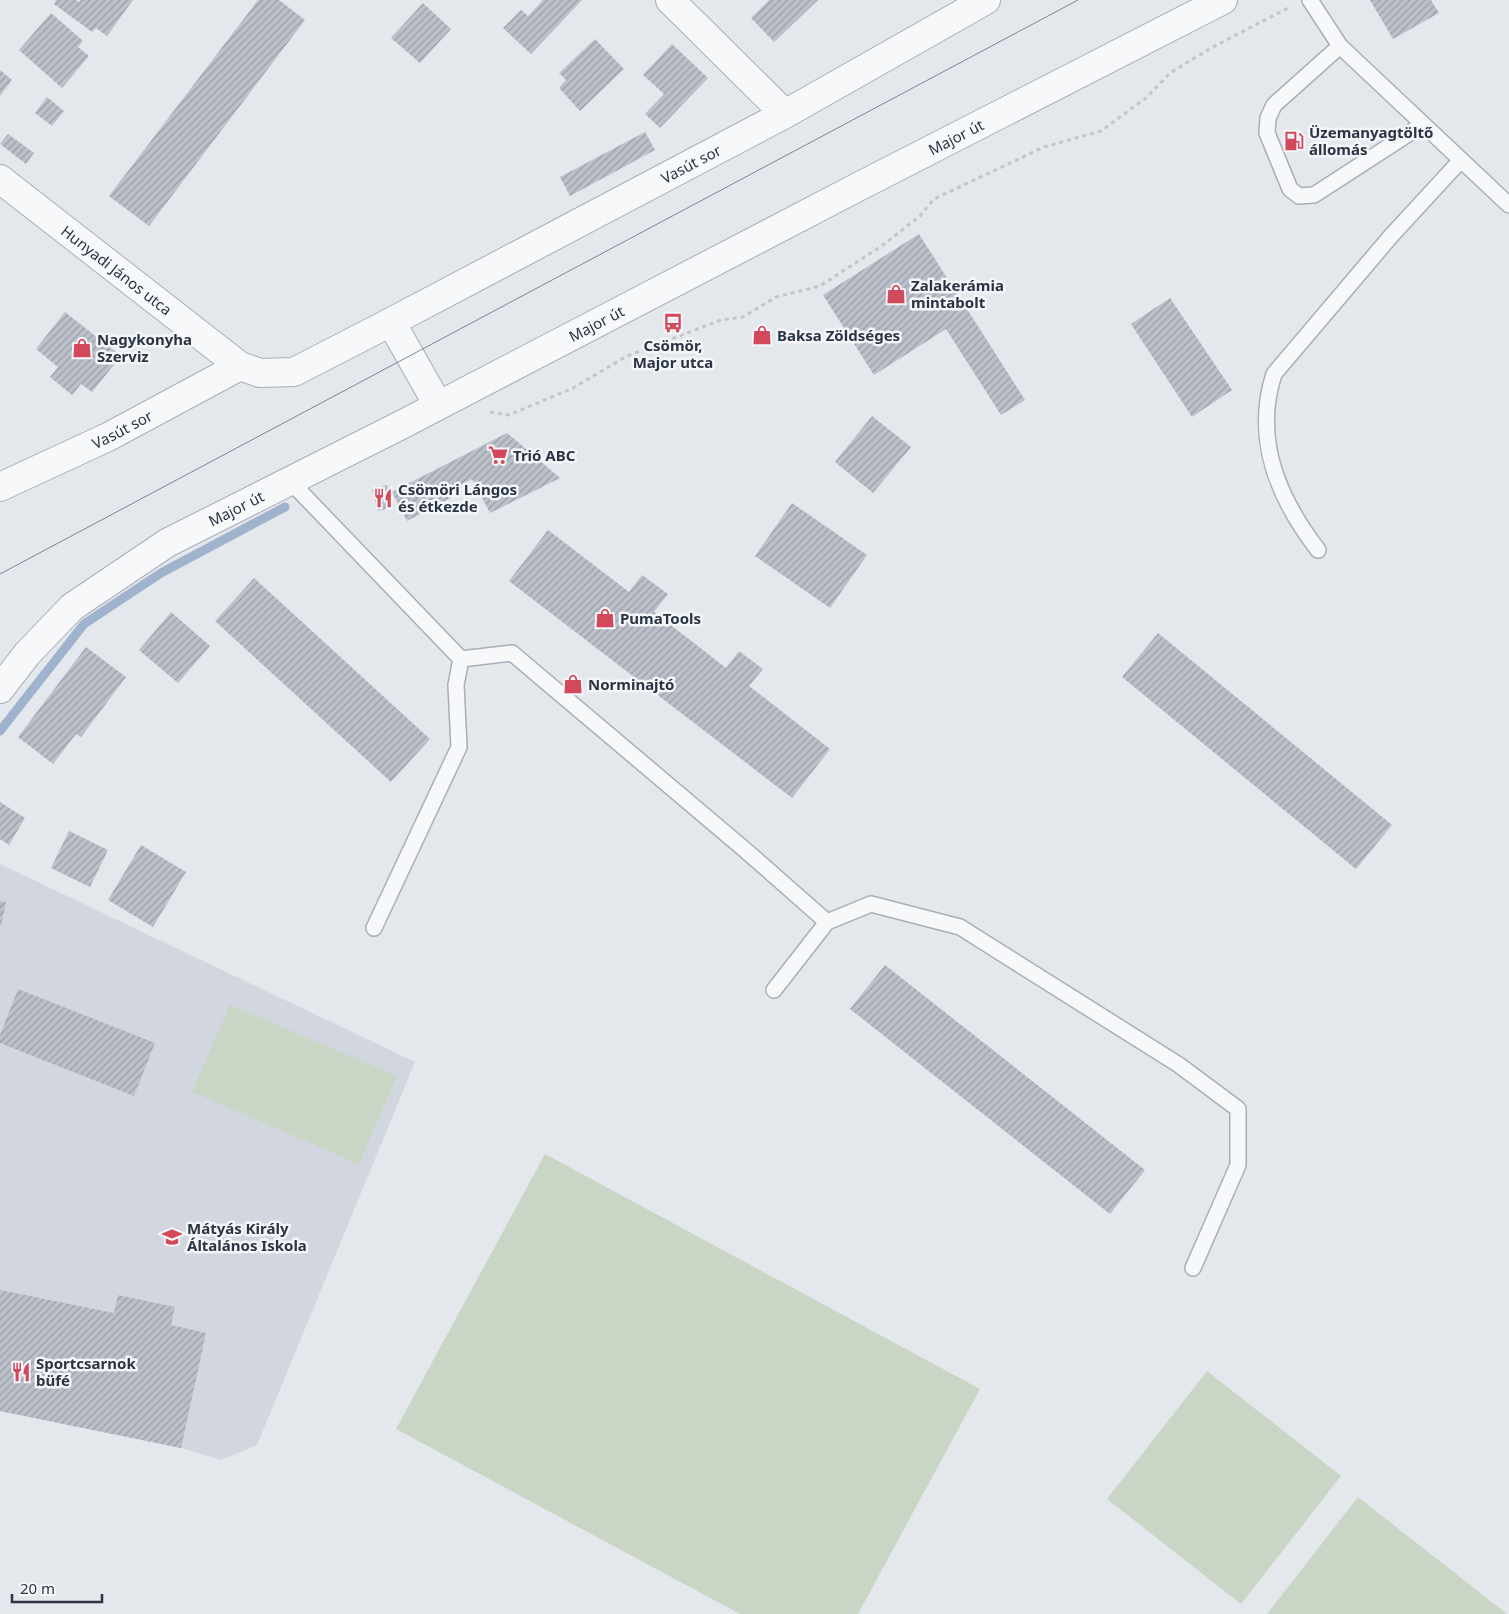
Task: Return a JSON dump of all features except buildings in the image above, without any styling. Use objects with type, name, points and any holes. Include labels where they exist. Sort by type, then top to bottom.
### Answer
[{"type":"street","points":[[670,0],[785,114]]},
{"type":"street","name":"Vasút sor","points":[[390,322],[785,114],[986,0]]},
{"type":"street","name":"Major út","points":[[0,689],[27,654],[72,608],[167,543],[405,423],[1223,0]]},
{"type":"street","name":"Hunyadi János utca","points":[[0,179],[240,366],[260,373],[294,372],[390,322]]},
{"type":"street","points":[[390,322],[438,405]]},
{"type":"street","name":"Vasút sor","points":[[0,487],[108,437],[240,366]]},
{"type":"lane","points":[[1303,2],[1340,46],[1509,205]]},
{"type":"lane","points":[[1340,46],[1274,105],[1268,118],[1267,134],[1290,189],[1299,196],[1314,195],[1422,125]]},
{"type":"lane","points":[[1318,550],[1296,521],[1278,485],[1270,458],[1267,396],[1274,374],[1391,236],[1462,160]]},
{"type":"lane","points":[[290,480],[461,659]]},
{"type":"lane","points":[[461,659],[512,653],[736,842],[827,922]]},
{"type":"lane","points":[[374,928],[459,747],[456,685],[461,659]]},
{"type":"lane","points":[[774,990],[827,922],[871,904],[960,927],[1179,1065],[1238,1109],[1238,1165],[1193,1268]]},
{"type":"path","points":[[482,411],[509,415],[573,388],[627,356],[721,320],[743,317],[776,297],[820,286],[883,245],[920,216],[934,199],[1044,147],[1101,131],[1146,98],[1170,73],[1211,48],[1303,2]]},
{"type":"shaded area","name":"Mátyás Király Általános Iskola","points":[[0,864],[415,1062],[257,1445],[221,1460],[181,1448],[0,1411]]},
{"type":"green space","points":[[230,1005],[397,1076],[359,1164],[192,1092]]},
{"type":"green space","points":[[545,1154],[980,1389],[858,1614],[740,1614],[396,1429]]},
{"type":"green space","points":[[1207,1371],[1341,1476],[1241,1604],[1107,1499]]},
{"type":"green space","points":[[1358,1497],[1507,1614],[1267,1614]]},
{"type":"waterway","points":[[0,731],[84,624],[161,573],[285,507]]},
{"type":"tram line","points":[[0,574],[1078,0]]},
{"type":"place","name":"Üzemanyagtöltő állomás","points":[[1294,141]]},
{"type":"place","name":"Zalakerámia mintabolt","points":[[896,294]]},
{"type":"place","name":"Csömör, Major utca","points":[[673,323]]},
{"type":"place","name":"Baksa Zöldséges","points":[[762,335]]},
{"type":"place","name":"Nagykonyha Szerviz","points":[[82,348]]},
{"type":"place","name":"Trió ABC","points":[[498,455]]},
{"type":"place","name":"Csömöri Lángos és étkezde","points":[[383,498]]},
{"type":"place","name":"PumaTools","points":[[605,618]]},
{"type":"place","name":"Norminajtó","points":[[573,684]]},
{"type":"place","name":"Mátyás Király Általános Iskola","points":[[172,1237]]},
{"type":"place","name":"Sportcsarnok büfé","points":[[21,1372]]}]
